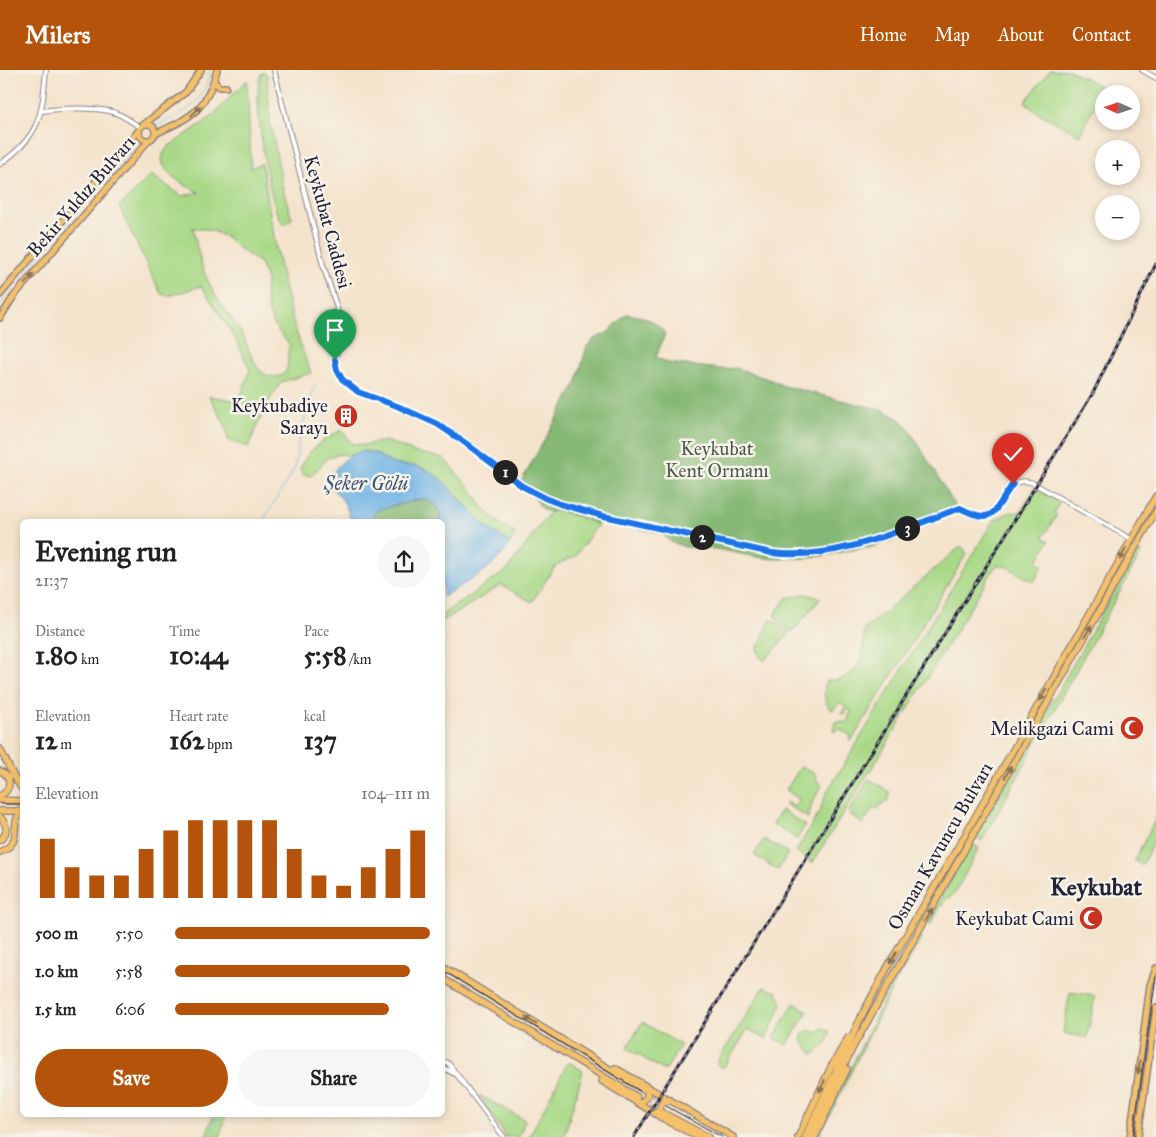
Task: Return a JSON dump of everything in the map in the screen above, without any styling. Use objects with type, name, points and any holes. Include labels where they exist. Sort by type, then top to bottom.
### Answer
[{"type":"highway","name":"Osman Kavuncu Bulvarı","points":[[805,1137],[863,1013],[1156,496]]},
{"type":"highway","name":"Osman Kavuncu Bulvarı","points":[[810,1137],[853,1047],[1156,512]]},
{"type":"highway","points":[[1131,539],[1137,545]]},
{"type":"highway","points":[[0,749],[20,786]]},
{"type":"highway","points":[[0,771],[6,775],[9,782],[7,790],[0,798]]},
{"type":"highway","points":[[0,798],[20,801]]},
{"type":"highway","points":[[0,811],[20,811]]},
{"type":"highway","points":[[8,811],[15,824]]},
{"type":"highway","points":[[0,852],[14,843],[16,837],[16,817],[20,813]]},
{"type":"highway","points":[[0,817],[7,827],[5,835],[0,840]]},
{"type":"highway","points":[[445,968],[573,1046],[600,1059],[668,1102],[731,1137]]},
{"type":"highway","points":[[445,980],[566,1054],[582,1068],[698,1137]]},
{"type":"highway","points":[[798,1137],[831,1067],[863,1013]]},
{"type":"highway","points":[[815,1137],[870,1017]]},
{"type":"highway","points":[[636,1100],[641,1103],[647,1098],[647,1090],[643,1087]]},
{"type":"highway","points":[[668,1102],[662,1103],[658,1111],[661,1115],[708,1137]]},
{"type":"main road","name":"Bekir Yıldız Bulvarı","points":[[0,295],[141,127],[186,92],[201,70]]},
{"type":"main road","name":"Bekir Yıldız Bulvarı","points":[[155,134],[183,121],[195,112],[207,97],[217,70]]},
{"type":"main road","points":[[214,81],[219,87],[226,87]]},
{"type":"main road","points":[[148,124],[152,125],[155,134],[149,140],[141,138],[141,127],[148,124]]},
{"type":"main road","name":"Bekir Yıldız Bulvarı","points":[[0,318],[14,296],[149,140]]},
{"type":"main road","points":[[1130,1137],[1150,985],[1156,968]]},
{"type":"main road","points":[[1138,1137],[1156,1008]]},
{"type":"street","points":[[0,164],[21,146],[33,132],[42,111],[46,70]]},
{"type":"street","name":"Keykubat Caddesi","points":[[274,70],[323,265],[337,308],[339,338],[335,360],[337,370],[342,379],[358,392],[397,406],[437,424],[534,493],[560,504],[603,516],[772,553],[798,555],[837,550],[885,536],[960,508],[978,517],[989,516],[994,512],[1013,484],[1024,481],[1032,483],[1131,539]]},
{"type":"street","points":[[1142,70],[1156,78]]},
{"type":"street","points":[[42,111],[64,109],[105,110],[120,115],[141,127]]},
{"type":"street","points":[[445,1062],[448,1063],[504,1137]]},
{"type":"street","points":[[445,1069],[457,1075]]},
{"type":"green space","points":[[1050,70],[1070,70],[1098,85],[1095,85],[1095,104],[1080,135],[1035,111],[1025,102]]},
{"type":"green space","points":[[263,72],[267,74],[270,120],[283,189],[292,219],[284,225],[276,210],[271,193],[264,157],[258,95],[259,80]]},
{"type":"green space","points":[[247,80],[251,168],[262,163],[280,270],[294,322],[311,373],[281,382],[266,406],[248,447],[228,440],[225,424],[209,396],[239,401],[250,370],[235,338],[201,286],[169,296],[161,294],[119,207],[151,175],[182,196],[199,192],[171,175],[162,162],[163,154],[168,147],[210,118]],"holes":[[[193,228],[211,230],[228,238],[238,248],[260,263],[267,280],[265,290],[273,322],[290,345],[288,364],[283,375],[269,376],[256,366],[244,338],[208,280],[200,258]]]},
{"type":"green space","name":"Keykubat Kent Ormanı","points":[[626,314],[648,319],[661,329],[665,334],[656,357],[668,363],[720,369],[736,368],[784,386],[882,410],[895,416],[906,424],[956,507],[956,512],[912,529],[899,538],[869,548],[810,558],[775,559],[716,549],[685,547],[673,543],[659,533],[600,520],[598,524],[558,510],[550,512],[543,510],[522,480],[576,384],[587,346],[594,339],[607,333]]},
{"type":"green space","points":[[342,430],[352,444],[364,445],[386,441],[414,452],[443,458],[472,490],[489,514],[504,527],[516,534],[510,543],[485,526],[442,480],[424,468],[393,464],[377,454],[365,451],[350,455],[341,454],[328,457],[311,476],[303,475],[300,469],[312,450],[322,441]]},
{"type":"green space","points":[[1035,488],[1060,502],[1054,512],[1057,515],[1043,537],[1049,541],[1037,562],[1043,565],[1034,582],[1007,567],[998,565],[995,567],[812,863],[796,851],[819,813],[827,792],[993,521],[1008,513],[1020,512]]},
{"type":"green space","points":[[420,499],[432,503],[438,509],[440,519],[370,519],[377,510]]},
{"type":"green space","points":[[558,510],[598,524],[575,557],[564,561],[554,568],[532,602],[501,585],[445,620],[445,613],[507,570],[550,512]]},
{"type":"green space","points":[[961,546],[967,553],[852,740],[849,740],[851,736],[838,728],[835,732],[833,729],[835,722],[847,723],[851,710],[848,709],[846,713],[841,714],[846,706],[840,702],[833,710],[829,708],[824,694],[828,680],[840,679],[850,674],[858,664],[863,650],[865,629]]},
{"type":"green space","points":[[1137,551],[1141,553],[982,841],[976,837]]},
{"type":"green space","points":[[805,594],[821,598],[792,632],[774,616],[786,598]]},
{"type":"green space","points":[[773,620],[790,633],[764,661],[757,649],[770,621]]},
{"type":"green space","points":[[801,766],[816,775],[817,781],[822,785],[812,803],[808,818],[785,804],[786,802],[794,807],[799,799],[786,790]]},
{"type":"green space","points":[[869,779],[889,791],[890,794],[888,801],[881,804],[877,810],[873,808],[863,824],[848,813]]},
{"type":"green space","points":[[781,810],[805,825],[797,839],[773,824]]},
{"type":"green space","points":[[1156,818],[1156,837],[1142,865],[1134,861]]},
{"type":"green space","points":[[764,839],[788,853],[778,870],[754,855]]},
{"type":"green space","points":[[971,844],[979,848],[955,893],[943,902],[931,924],[926,923]]},
{"type":"green space","points":[[919,937],[922,938],[893,987],[819,1137],[817,1137],[892,983]]},
{"type":"green space","points":[[764,987],[777,992],[782,1004],[766,1039],[748,1029],[724,1067],[720,1067],[717,1064],[718,1060]]},
{"type":"green space","points":[[1070,992],[1095,996],[1087,1038],[1063,1033]]},
{"type":"green space","points":[[794,1003],[808,1011],[787,1045],[774,1038]]},
{"type":"green space","points":[[642,1022],[681,1045],[665,1071],[627,1048]]},
{"type":"green space","points":[[823,1028],[828,1030],[830,1034],[826,1044],[813,1055],[802,1041],[802,1035],[808,1031],[816,1033]]},
{"type":"green space","points":[[571,1063],[583,1071],[564,1137],[529,1137],[567,1064]]},
{"type":"green space","points":[[479,1095],[525,1120],[519,1137],[506,1137]]},
{"type":"green space","points":[[213,1117],[225,1117],[220,1137],[205,1137]]},
{"type":"water","name":"Şeker Gölü","points":[[362,451],[374,453],[393,464],[416,466],[431,472],[442,480],[485,526],[510,543],[497,561],[489,568],[445,596],[445,519],[440,519],[438,508],[435,505],[420,499],[377,510],[370,519],[350,519],[345,505],[333,490],[331,481],[332,475],[340,464],[351,455]]},
{"type":"waterway","points":[[158,125],[186,111],[199,99],[210,70]]},
{"type":"waterway","points":[[0,305],[139,142]]},
{"type":"waterway","points":[[264,519],[295,468],[299,438],[315,385]]},
{"type":"waterway","points":[[209,1137],[217,1117]]},
{"type":"tunnel","points":[[643,1090],[668,1103]]},
{"type":"tunnel","points":[[641,1100],[661,1112]]},
{"type":"tram line","points":[[0,804],[20,804]]},
{"type":"tram line","points":[[445,972],[640,1091]]},
{"type":"tram line","points":[[1133,1137],[1156,977]]},
{"type":"tram line","points":[[666,1106],[722,1137]]},
{"type":"railway","points":[[634,1137],[1093,393],[1156,264]]},
{"type":"place","name":"Keykubadiye Sarayı","points":[[346,416]]},
{"type":"place","name":"Melikgazi Cami","points":[[1132,728]]},
{"type":"place","name":"Keykubat Cami","points":[[1091,918]]},
{"type":"district","name":"Keykubat","points":[[1096,887]]},
{"type":"route","points":[[335,360],[337,370],[342,379],[358,392],[397,406],[437,424],[522,486],[547,499],[603,516],[772,553],[798,555],[830,552],[885,536],[960,508],[978,517],[989,516],[994,512],[1013,484]]}]
